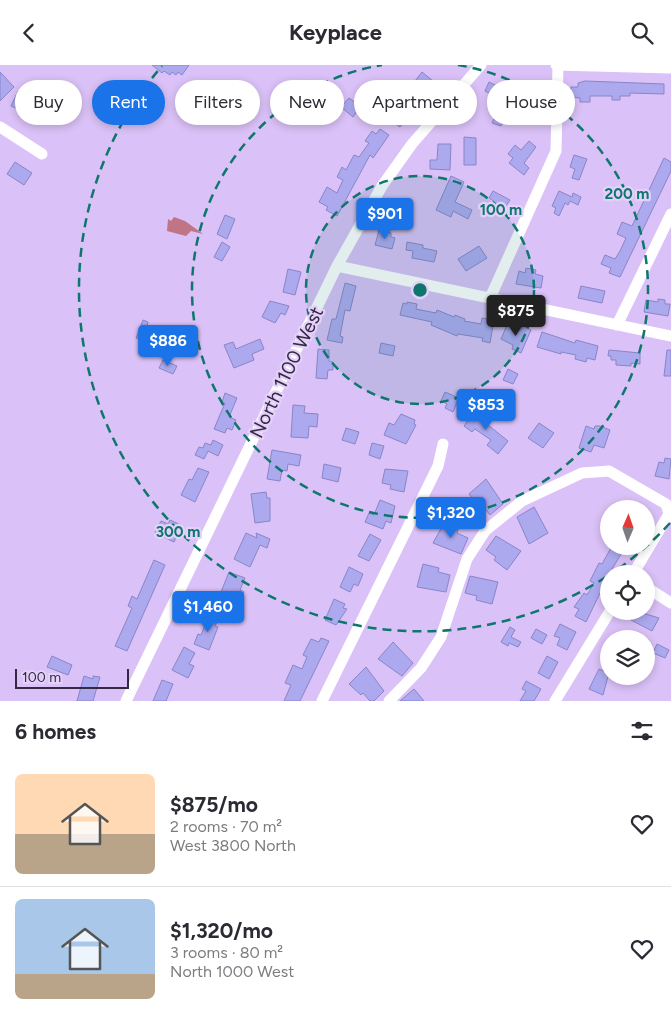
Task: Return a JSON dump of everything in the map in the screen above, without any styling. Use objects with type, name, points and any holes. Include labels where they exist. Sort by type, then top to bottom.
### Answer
[{"type":"street","name":"North 1100 West","points":[[126,701],[338,266],[382,186],[412,144],[481,65]]},
{"type":"street","points":[[490,298],[556,151],[557,65],[671,68]]},
{"type":"street","points":[[0,127],[42,154]]},
{"type":"street","points":[[617,325],[671,215]]},
{"type":"street","points":[[338,266],[671,336]]},
{"type":"street","points":[[322,701],[438,465],[443,444]]},
{"type":"street","points":[[389,701],[422,668],[441,637],[467,559],[485,531],[522,501],[582,473],[609,471],[666,505],[669,514],[638,565]]},
{"type":"street","points":[[655,593],[671,603]]},
{"type":"street","points":[[555,701],[604,620]]},
{"type":"shaded area","points":[[174,217],[185,221],[203,234],[191,231],[186,236],[167,231],[168,219],[171,221]]},
{"type":"building","points":[[152,65],[189,65],[182,75],[178,72],[176,75],[172,72],[170,75],[164,71],[162,73]]},
{"type":"building","points":[[0,72],[14,87],[0,101]]},
{"type":"building","points":[[422,72],[432,80],[416,80]]},
{"type":"building","points":[[585,81],[664,84],[664,94],[630,93],[630,96],[620,96],[620,100],[612,100],[612,96],[590,96],[590,102],[580,102],[580,98],[575,98],[575,87],[578,87],[578,83]]},
{"type":"building","points":[[15,97],[15,108],[11,106]]},
{"type":"building","points":[[349,98],[354,102],[353,117],[344,110],[344,104]]},
{"type":"building","points":[[380,129],[389,135],[373,158],[370,155],[337,216],[326,210],[328,207],[319,202],[327,187],[337,193],[343,180],[337,177],[342,167],[346,170],[354,155],[359,157],[369,143],[365,141],[372,131],[376,134]]},
{"type":"building","points":[[464,137],[476,138],[476,165],[464,165]]},
{"type":"building","points":[[529,141],[536,147],[524,163],[529,168],[524,175],[509,163],[513,158],[508,154],[515,145],[521,150]]},
{"type":"building","points":[[438,144],[451,144],[450,170],[430,169],[430,160],[437,160]]},
{"type":"building","points":[[574,155],[587,159],[579,180],[572,178],[575,169],[570,167]]},
{"type":"building","points":[[664,158],[671,162],[671,171],[620,277],[609,273],[611,268],[601,264],[605,255],[615,259],[620,251],[626,238],[617,234],[622,222],[632,226]]},
{"type":"building","points":[[15,162],[32,173],[24,185],[7,174]]},
{"type":"building","points":[[451,176],[464,182],[455,202],[472,210],[468,219],[453,211],[451,217],[436,210]]},
{"type":"building","points":[[493,191],[510,200],[499,216],[490,210],[495,202],[489,198]]},
{"type":"building","points":[[559,191],[572,197],[573,193],[581,197],[578,205],[570,201],[568,205],[565,203],[559,216],[554,213],[556,208],[552,206]]},
{"type":"building","points":[[225,215],[235,219],[227,239],[217,234]]},
{"type":"building","points":[[379,230],[391,233],[391,237],[395,238],[392,249],[375,245]]},
{"type":"building","points":[[222,242],[230,247],[222,261],[214,257]]},
{"type":"building","points":[[407,242],[423,245],[423,248],[437,251],[434,262],[412,258],[413,251],[406,250]]},
{"type":"building","points":[[479,246],[487,258],[466,271],[458,259]]},
{"type":"building","points":[[526,268],[536,270],[535,274],[543,276],[541,288],[516,284],[519,271],[525,273]]},
{"type":"building","points":[[288,269],[301,272],[295,295],[283,292]]},
{"type":"building","points":[[345,283],[356,286],[350,311],[345,310],[340,336],[343,337],[342,343],[327,340],[332,319],[336,319]]},
{"type":"building","points":[[581,286],[605,291],[602,303],[578,298]]},
{"type":"building","points":[[658,299],[665,300],[665,304],[670,304],[668,316],[644,312],[646,300],[658,302]]},
{"type":"building","points":[[270,301],[289,306],[285,315],[281,313],[275,323],[262,317]]},
{"type":"building","points":[[407,302],[417,304],[416,309],[436,313],[437,310],[465,319],[464,321],[481,324],[482,318],[494,320],[490,343],[482,341],[483,338],[458,334],[457,336],[431,325],[432,322],[400,315],[403,303],[407,304]]},
{"type":"building","points":[[143,320],[148,322],[147,327],[162,333],[156,348],[136,338]]},
{"type":"building","points":[[507,325],[520,331],[523,326],[531,330],[521,353],[512,349],[513,345],[501,339]]},
{"type":"building","points":[[542,332],[575,343],[576,340],[598,346],[595,360],[587,358],[586,362],[575,359],[576,355],[561,352],[561,354],[537,347]]},
{"type":"building","points":[[260,339],[264,349],[252,354],[254,360],[234,368],[224,345],[233,342],[236,349]]},
{"type":"building","points":[[381,343],[395,346],[393,356],[379,353]]},
{"type":"building","points":[[318,349],[329,350],[329,361],[333,362],[333,370],[328,370],[327,379],[316,378]]},
{"type":"building","points":[[609,350],[640,353],[640,364],[631,363],[631,366],[616,365],[616,360],[611,360],[611,356],[608,356]]},
{"type":"building","points":[[667,350],[671,350],[671,376],[664,376]]},
{"type":"building","points":[[163,360],[177,366],[173,374],[159,368]]},
{"type":"building","points":[[508,369],[518,374],[513,384],[503,380]]},
{"type":"building","points":[[445,392],[459,398],[453,412],[445,408],[447,404],[441,401]]},
{"type":"building","points":[[225,393],[237,398],[229,417],[236,420],[232,430],[227,428],[225,433],[214,429],[225,403],[222,402]]},
{"type":"building","points":[[293,405],[305,406],[304,413],[318,414],[317,427],[309,426],[308,438],[291,437]]},
{"type":"building","points":[[474,412],[492,420],[488,425],[508,441],[498,454],[487,445],[491,440],[475,429],[472,432],[464,426]]},
{"type":"building","points":[[401,414],[415,420],[414,424],[416,425],[406,444],[384,435],[389,423],[394,425]]},
{"type":"building","points":[[539,423],[554,433],[543,448],[528,438]]},
{"type":"building","points":[[586,426],[594,429],[595,426],[600,426],[610,430],[604,448],[594,445],[591,452],[579,448]]},
{"type":"building","points":[[346,428],[359,432],[355,444],[342,440]]},
{"type":"building","points":[[213,440],[223,445],[218,456],[208,451],[204,459],[195,455],[199,447],[203,448],[205,443],[211,445]]},
{"type":"building","points":[[372,443],[384,446],[380,459],[369,455]]},
{"type":"building","points":[[272,450],[301,455],[299,466],[288,464],[287,471],[282,470],[280,481],[267,479]]},
{"type":"building","points":[[665,458],[671,459],[669,479],[655,476],[659,462],[664,463]]},
{"type":"building","points":[[324,464],[341,468],[338,482],[322,478]]},
{"type":"building","points":[[198,468],[209,472],[195,502],[181,495],[189,479],[192,480]]},
{"type":"building","points":[[385,469],[408,471],[404,492],[390,489],[391,485],[382,483]]},
{"type":"building","points":[[486,479],[503,504],[490,515],[482,505],[479,507],[469,494]]},
{"type":"building","points":[[266,492],[267,498],[270,498],[270,521],[255,523],[251,494]]},
{"type":"building","points":[[380,500],[395,506],[391,523],[386,521],[383,529],[365,522],[369,513],[374,515]]},
{"type":"building","points":[[534,507],[548,533],[529,544],[517,517]]},
{"type":"building","points":[[170,520],[181,525],[174,542],[155,533],[161,521],[168,524]]},
{"type":"building","points":[[444,523],[458,529],[457,533],[468,538],[461,554],[433,543]]},
{"type":"building","points":[[246,533],[257,538],[256,533],[270,539],[267,548],[260,545],[250,567],[234,559]]},
{"type":"building","points":[[370,534],[381,540],[369,561],[358,556]]},
{"type":"building","points":[[496,536],[521,551],[507,570],[494,560],[496,557],[486,550]]},
{"type":"building","points":[[607,555],[621,555],[614,565],[600,565],[600,593],[586,622],[575,616],[579,609],[574,607],[584,593],[587,595],[594,583],[590,581],[599,563],[602,564]]},
{"type":"building","points":[[154,560],[165,565],[127,651],[115,646],[132,608],[128,606],[132,596],[137,599]]},
{"type":"building","points":[[423,564],[439,568],[438,572],[450,575],[446,592],[417,587]]},
{"type":"building","points":[[349,567],[363,574],[358,586],[354,584],[350,592],[340,587]]},
{"type":"building","points":[[229,572],[245,578],[240,590],[244,592],[241,600],[221,592]]},
{"type":"building","points":[[470,576],[498,582],[492,604],[476,600],[477,596],[465,593]]},
{"type":"building","points":[[334,599],[345,604],[343,608],[347,609],[336,625],[325,620]]},
{"type":"building","points":[[210,613],[219,617],[215,626],[218,627],[209,650],[194,644],[198,634],[201,635]]},
{"type":"building","points":[[655,617],[659,618],[653,630],[631,620],[655,620]]},
{"type":"building","points":[[560,624],[576,632],[567,650],[557,645],[560,638],[554,636]]},
{"type":"building","points":[[510,627],[515,630],[511,637],[521,642],[518,647],[509,643],[508,646],[501,642]]},
{"type":"building","points":[[536,629],[547,635],[542,644],[531,638]]},
{"type":"building","points":[[321,638],[329,641],[300,701],[284,701],[291,685],[285,683],[293,665],[302,669],[307,657],[303,655],[311,639],[319,642]]},
{"type":"building","points":[[393,642],[413,663],[402,676],[378,659]]},
{"type":"building","points":[[657,644],[669,650],[665,658],[655,654]]},
{"type":"building","points":[[184,647],[195,653],[189,664],[194,666],[188,678],[172,670]]},
{"type":"building","points":[[52,656],[72,665],[68,675],[47,667]]},
{"type":"building","points":[[547,656],[558,662],[549,679],[538,673]]},
{"type":"building","points":[[366,667],[384,691],[374,701],[370,701],[363,693],[361,695],[349,684]]},
{"type":"building","points":[[600,669],[600,685],[606,685],[603,695],[589,689]]},
{"type":"building","points":[[84,676],[93,679],[93,676],[100,677],[93,701],[77,701]]},
{"type":"building","points":[[162,680],[173,684],[166,701],[153,701]]},
{"type":"building","points":[[526,681],[541,689],[534,701],[520,701],[526,691],[522,689]]},
{"type":"building","points":[[414,689],[424,701],[400,701]]}]
